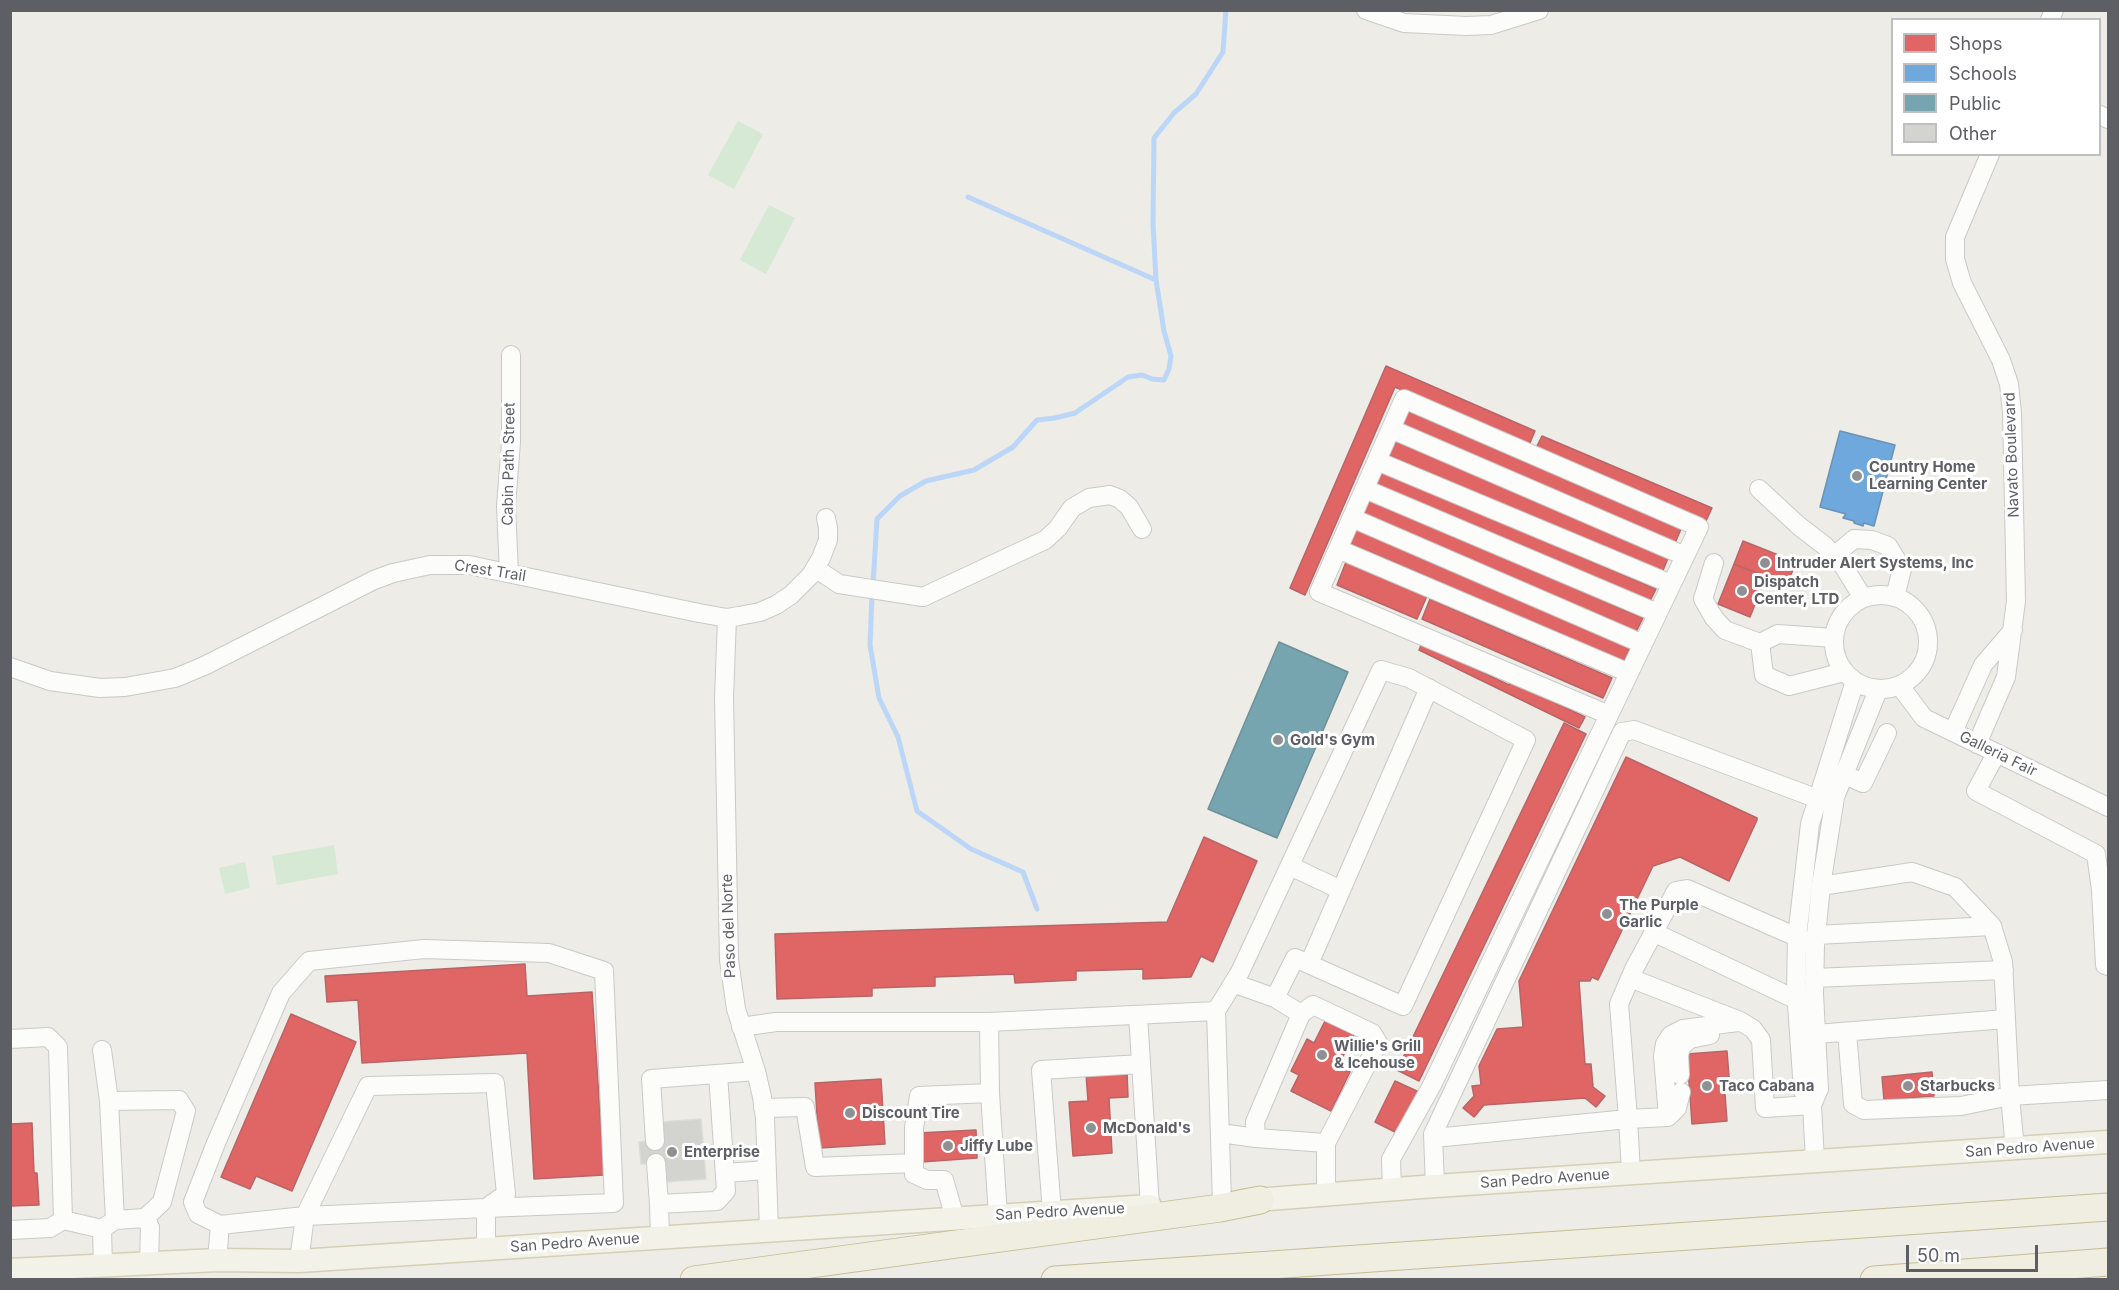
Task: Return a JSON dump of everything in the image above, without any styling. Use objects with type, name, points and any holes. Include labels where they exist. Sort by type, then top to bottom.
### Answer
[{"type":"highway","points":[[694,1280],[1260,1200]]},
{"type":"highway","points":[[1055,1280],[2109,1207]]},
{"type":"highway","points":[[1874,1280],[2109,1262]]},
{"type":"main road","name":"San Pedro Avenue","points":[[1260,1200],[1435,1186],[2109,1142]]},
{"type":"main road","name":"San Pedro Avenue","points":[[10,1270],[217,1260],[299,1261],[1150,1206],[1221,1205]]},
{"type":"street","points":[[1366,10],[1404,23],[1466,26],[1491,25],[1539,10]]},
{"type":"street","name":"Navato Boulevard","points":[[1977,744],[2006,677],[2016,601],[2012,413],[2009,384],[2001,360],[1962,283],[1955,259],[1955,237],[1989,156]]},
{"type":"street","name":"Cabin Path Street","points":[[509,573],[506,506],[511,442],[511,355]]},
{"type":"street","points":[[1392,1189],[1391,1160],[1432,1085],[1699,527],[1404,399],[1319,592],[1609,715]]},
{"type":"street","points":[[1390,429],[1685,556]]},
{"type":"street","points":[[1377,461],[1671,584]]},
{"type":"street","points":[[1365,489],[1657,613]]},
{"type":"street","points":[[1760,489],[1834,556],[1844,567],[1863,598]]},
{"type":"street","points":[[815,568],[839,584],[916,597],[929,595],[1046,540],[1072,508],[1080,502],[1099,495],[1110,495],[1120,499],[1129,507],[1142,529]]},
{"type":"street","name":"Crest Trail","points":[[10,668],[50,681],[75,686],[125,687],[175,678],[204,666],[375,580],[393,573],[430,565],[469,565],[727,618],[760,612],[791,595],[815,568],[828,540],[826,518]]},
{"type":"street","points":[[1352,518],[1643,644]]},
{"type":"street","points":[[1834,556],[1854,539],[1872,540],[1888,546],[1902,569],[1895,597]]},
{"type":"street","points":[[1338,549],[1629,673]]},
{"type":"street","points":[[1714,563],[1703,599],[1714,618],[1725,630],[1761,644]]},
{"type":"street","points":[[1879,594],[1895,597],[1910,604],[1921,616],[1928,632],[1928,648],[1924,664],[1914,677],[1900,686],[1878,690],[1866,687],[1849,676],[1837,659],[1834,638],[1841,616],[1863,598],[1879,594]]},
{"type":"street","name":"Paso del Norte","points":[[727,618],[724,698],[729,960],[735,1009],[756,1071],[763,1108],[769,1230]]},
{"type":"street","points":[[1953,732],[1983,665],[2013,630]]},
{"type":"street","points":[[1761,644],[1778,634],[1834,638]]},
{"type":"street","points":[[1761,644],[1764,675],[1789,686],[1849,676]]},
{"type":"street","points":[[1221,1205],[1216,1011],[1233,983],[1290,866],[1381,670],[1409,678],[1430,688],[1526,740],[1403,1006],[1295,958],[1275,998]]},
{"type":"street","points":[[1812,1105],[1803,1091],[1797,1000],[1821,886],[1826,802],[1849,676]]},
{"type":"street","name":"Galleria Fair","points":[[1900,686],[1924,718],[2109,807]]},
{"type":"street","points":[[1309,964],[1430,688]]},
{"type":"street","points":[[1815,1161],[1812,1105],[1819,1089],[1814,978],[1809,939],[1810,824],[1826,802],[1835,797],[1878,690]]},
{"type":"street","points":[[1435,1186],[1433,1134],[1623,732],[1634,730],[1826,802]]},
{"type":"street","points":[[1845,775],[1863,783],[1887,733]]},
{"type":"street","points":[[1996,754],[1976,791],[2096,854],[2101,890],[2105,965],[2109,966]]},
{"type":"street","points":[[1290,866],[1341,890]]},
{"type":"street","points":[[1821,886],[1912,872],[1955,887],[1992,926],[2004,970],[2015,1149]]},
{"type":"street","points":[[1631,1173],[1619,1004],[1653,932],[1676,891],[1687,889],[1809,939],[1992,926]]},
{"type":"street","points":[[1653,932],[1797,1000]]},
{"type":"street","points":[[424,949],[549,953],[604,971],[614,1203],[305,1216],[220,1225],[198,1214],[193,1202],[220,1133],[281,993],[309,961],[424,949]]},
{"type":"street","points":[[1814,978],[2004,970]]},
{"type":"street","points":[[1630,978],[1747,1025],[1761,1040],[1765,1107],[1812,1105]]},
{"type":"street","points":[[1233,983],[1372,1033],[1378,1043],[1326,1143],[1326,1194]]},
{"type":"street","points":[[1256,1138],[1255,1122],[1307,1010]]},
{"type":"street","points":[[741,1027],[776,1022],[989,1022],[1216,1011]]},
{"type":"street","points":[[1138,1015],[1150,1206]]},
{"type":"street","points":[[1816,1034],[2006,1019]]},
{"type":"street","points":[[989,1022],[990,1093],[998,1216]]},
{"type":"street","points":[[1434,1138],[1668,1117],[1677,1108],[1681,1084],[1679,1054],[1682,1046],[1690,1039],[1747,1025]]},
{"type":"street","points":[[1668,1117],[1663,1056],[1665,1044],[1671,1035],[1683,1029],[1747,1025]]},
{"type":"street","points":[[1847,1032],[1853,1104],[1864,1110],[1961,1106],[2010,1096],[2109,1090]]},
{"type":"street","points":[[10,1039],[48,1037],[58,1047],[63,1220]]},
{"type":"street","points":[[102,1050],[109,1101],[109,1224],[103,1265]]},
{"type":"street","points":[[1052,1212],[1041,1070],[1141,1064]]},
{"type":"street","points":[[655,1141],[651,1079],[756,1071]]},
{"type":"street","points":[[659,1204],[717,1201],[726,1191],[718,1074]]},
{"type":"street","points":[[299,1261],[305,1216],[368,1086],[495,1083],[506,1194],[486,1208]]},
{"type":"street","points":[[955,1218],[944,1180],[927,1180],[914,1174],[914,1128],[919,1096],[990,1093]]},
{"type":"street","points":[[10,1230],[50,1228],[63,1220],[109,1224],[145,1218],[162,1202],[186,1111],[179,1100],[109,1101]]},
{"type":"street","points":[[763,1108],[805,1107],[814,1167],[914,1163]]},
{"type":"street","points":[[1220,1134],[1326,1143]]},
{"type":"street","points":[[656,1163],[660,1238]]},
{"type":"street","points":[[725,1173],[767,1170]]},
{"type":"street","points":[[486,1208],[486,1249]]},
{"type":"street","points":[[145,1218],[150,1227],[149,1263]]},
{"type":"street","points":[[217,1260],[220,1225]]},
{"type":"green space","points":[[738,121],[763,134],[734,189],[708,175]]},
{"type":"green space","points":[[769,205],[795,218],[766,274],[740,260]]},
{"type":"green space","points":[[334,845],[338,874],[277,885],[272,856]]},
{"type":"green space","points":[[245,862],[250,888],[225,894],[219,868]]},
{"type":"building: Shops","points":[[1386,366],[1535,431],[1529,445],[1395,387],[1305,595],[1290,588]]},
{"type":"building: Shops","points":[[1408,411],[1681,529],[1675,543],[1402,425]]},
{"type":"building: Shops","points":[[1542,436],[1712,508],[1705,523],[1535,450]]},
{"type":"building: Shops","points":[[1394,440],[1668,558],[1662,573],[1388,455]]},
{"type":"building: Shops","points":[[1382,470],[1656,589],[1649,603],[1375,484]]},
{"type":"building: Shops","points":[[1369,498],[1643,618],[1636,632],[1363,513]]},
{"type":"building: Shops","points":[[1356,528],[1630,647],[1624,662],[1349,543]]},
{"type":"building: Shops","name":"Intruder Alert Systems, Inc","points":[[1743,541],[1796,562],[1787,585],[1734,564]]},
{"type":"building: Shops","points":[[1346,562],[1427,596],[1417,619],[1337,585]]},
{"type":"building: Shops","name":"Dispatch Center, LTD","points":[[1734,564],[1766,577],[1750,617],[1718,604]]},
{"type":"building: Shops","points":[[1430,599],[1612,678],[1603,698],[1422,619]]},
{"type":"building: Shops","points":[[1422,643],[1509,685],[1511,681],[1585,717],[1579,728],[1419,650]]},
{"type":"building: Shops","points":[[1564,723],[1586,734],[1419,1081],[1397,1070]]},
{"type":"building: Shops","points":[[1626,757],[1757,818],[1757,820],[1729,881],[1680,857],[1653,866],[1598,980],[1592,977],[1590,981],[1579,981],[1585,1064],[1591,1064],[1593,1087],[1605,1096],[1596,1107],[1585,1098],[1484,1105],[1474,1117],[1463,1108],[1474,1096],[1472,1086],[1481,1085],[1479,1066],[1497,1029],[1523,1027],[1519,981]]},
{"type":"building: Shops","points":[[1204,837],[1257,861],[1213,962],[1201,956],[1191,977],[1143,979],[1143,969],[1076,971],[1076,980],[1015,983],[1014,974],[935,977],[935,986],[872,988],[872,996],[777,999],[775,934],[1167,922]]},
{"type":"building: Shops","points":[[525,964],[527,996],[592,992],[604,1175],[534,1179],[527,1053],[362,1063],[358,1000],[327,1002],[325,976]]},
{"type":"building: Shops","points":[[291,1014],[356,1042],[292,1191],[256,1176],[250,1189],[221,1177]]},
{"type":"building: Shops","name":"Willie's Grill & Icehouse","points":[[1327,1017],[1356,1031],[1338,1066],[1350,1072],[1331,1111],[1291,1091],[1299,1075],[1291,1071],[1307,1039],[1314,1043]]},
{"type":"building: Shops","name":"Taco Cabana","points":[[1727,1051],[1729,1077],[1724,1081],[1727,1121],[1692,1124],[1687,1054]]},
{"type":"building: Shops","name":"McDonald's","points":[[1127,1072],[1128,1097],[1109,1098],[1112,1153],[1073,1156],[1069,1102],[1088,1101],[1086,1074]]},
{"type":"building: Shops","name":"Starbucks","points":[[1932,1072],[1934,1096],[1884,1100],[1882,1077]]},
{"type":"building: Shops","name":"Discount Tire","points":[[881,1079],[885,1144],[819,1148],[815,1083]]},
{"type":"building: Shops","points":[[1395,1081],[1419,1092],[1399,1134],[1375,1122]]},
{"type":"building: Shops","points":[[32,1123],[34,1173],[37,1173],[39,1205],[10,1206],[10,1124]]},
{"type":"building: Shops","name":"Jiffy Lube","points":[[976,1130],[977,1158],[921,1162],[919,1133]]},
{"type":"building: Schools","name":"Country Home Learning Center","points":[[1840,431],[1895,445],[1874,526],[1854,523],[1854,521],[1843,518],[1846,514],[1820,507]]},
{"type":"building: Public","name":"Gold's Gym","points":[[1279,642],[1348,672],[1277,838],[1208,809]]},
{"type":"building: Other","name":"Enterprise","points":[[701,1119],[706,1179],[664,1182],[662,1163],[641,1164],[639,1142],[663,1140],[662,1122]]},
{"type":"waterway","points":[[873,585],[877,519],[900,496],[926,481],[974,470],[1013,447],[1037,420],[1075,413],[1128,377],[1142,375],[1164,380],[1171,356],[1164,331],[1156,280],[1153,223],[1154,138],[1174,113],[1196,94],[1223,52],[1226,10]]},
{"type":"waterway","points":[[968,197],[1156,280]]},
{"type":"waterway","points":[[872,595],[870,645],[879,698],[898,737],[917,811],[971,849],[1023,872],[1037,909]]},
{"type":"place","name":"Country Home Learning Center","points":[[1857,476]]},
{"type":"place","name":"Intruder Alert Systems, Inc","points":[[1765,563]]},
{"type":"place","name":"Dispatch Center, LTD","points":[[1742,591]]},
{"type":"place","name":"Gold's Gym","points":[[1278,740]]},
{"type":"place","name":"The Purple Garlic","points":[[1607,914]]},
{"type":"place","name":"Willie's Grill & Icehouse","points":[[1322,1055]]},
{"type":"place","name":"Taco Cabana","points":[[1707,1086]]},
{"type":"place","name":"Starbucks","points":[[1908,1086]]},
{"type":"place","name":"Discount Tire","points":[[850,1113]]},
{"type":"place","name":"McDonald's","points":[[1091,1128]]},
{"type":"place","name":"Jiffy Lube","points":[[948,1146]]},
{"type":"place","name":"Enterprise","points":[[672,1152]]}]
